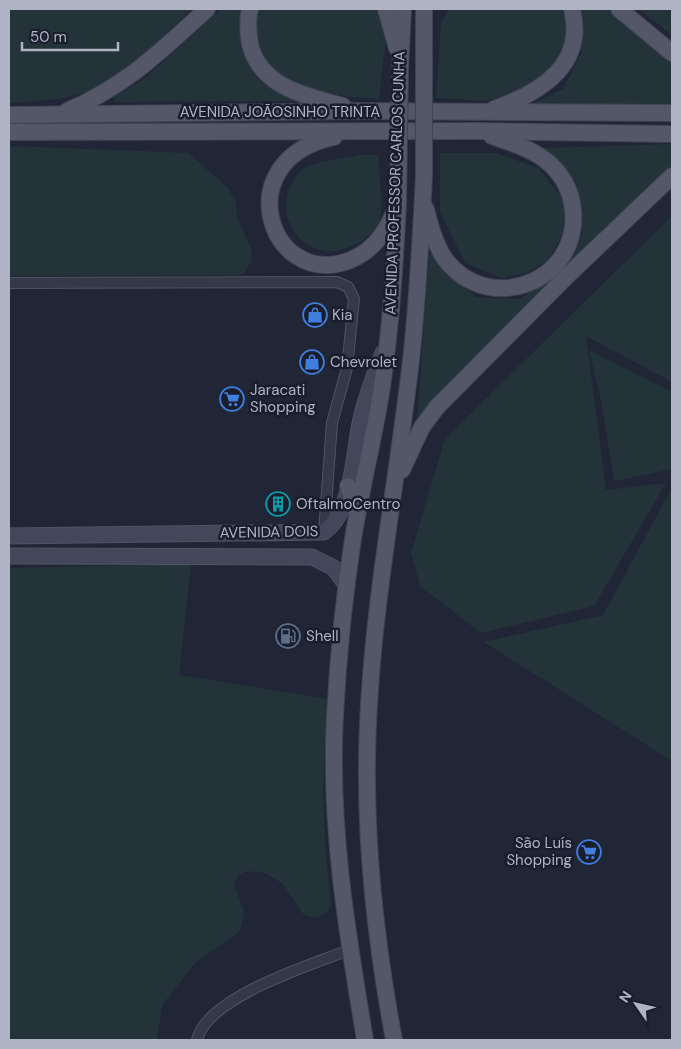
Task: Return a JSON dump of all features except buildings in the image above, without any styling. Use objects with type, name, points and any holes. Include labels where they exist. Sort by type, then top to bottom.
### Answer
[{"type":"main road","points":[[59,114],[124,81],[145,66],[207,9]]},
{"type":"main road","points":[[250,9],[248,36],[252,51],[264,71],[279,84],[293,91],[362,111]]},
{"type":"main road","points":[[386,9],[400,65]]},
{"type":"main road","name":"AVENIDA PROFESSOR CARLOS CUNHA","points":[[365,1040],[349,950],[336,848],[333,792],[335,715],[347,586],[381,393],[388,340],[398,203],[400,65],[403,9]]},
{"type":"main road","name":"AVENIDA PROFESSOR CARLOS CUNHA","points":[[394,1040],[375,920],[369,849],[367,763],[370,679],[412,351],[423,183],[424,9]]},
{"type":"main road","points":[[424,72],[428,28],[434,9]]},
{"type":"main road","points":[[481,112],[523,97],[555,76],[569,56],[572,45],[574,28],[572,9]]},
{"type":"main road","points":[[619,9],[672,53]]},
{"type":"main road","name":"AVENIDA JOÃOSINHO TRINTA","points":[[9,115],[362,111],[672,113]]},
{"type":"main road","points":[[374,131],[319,141],[290,158],[278,174],[271,188],[269,210],[272,224],[287,248],[307,261],[324,265],[341,263],[359,257],[373,246],[386,230],[398,203]]},
{"type":"main road","points":[[423,183],[428,216],[439,248],[454,268],[469,279],[486,286],[513,288],[535,280],[557,264],[567,250],[574,228],[572,200],[564,179],[538,156],[480,131]]},
{"type":"main road","name":"AVENIDA JOÃOSINHO TRINTA","points":[[9,132],[480,131],[672,134]]},
{"type":"main road","points":[[392,498],[409,451],[437,407],[566,277],[672,176]]},
{"type":"main road","name":"AVENIDA DOIS","points":[[9,536],[324,532],[338,519],[348,486],[364,406],[388,340]]},
{"type":"main road","points":[[348,486],[358,515]]},
{"type":"main road","points":[[98,535],[98,557]]},
{"type":"main road","name":"AVENIDA DOIS","points":[[9,556],[312,557],[334,568],[347,586]]},
{"type":"street","points":[[9,283],[341,283],[351,291],[354,299],[347,368],[332,423],[324,532]]},
{"type":"street","points":[[198,1040],[200,1030],[207,1020],[229,1002],[272,980],[349,950]]},
{"type":"shaded area","points":[[9,9],[192,9],[138,58],[103,84],[69,97],[9,103]]},
{"type":"shaded area","points":[[221,9],[244,9],[245,55],[249,66],[265,84],[294,101],[114,102],[114,97],[144,79]]},
{"type":"shaded area","points":[[258,9],[378,9],[386,37],[379,99],[333,94],[311,89],[291,82],[274,71],[262,55],[256,35]]},
{"type":"shaded area","points":[[449,9],[562,9],[569,35],[552,71],[523,92],[484,101],[436,98],[441,23]]},
{"type":"shaded area","points":[[580,9],[607,9],[672,60],[672,105],[531,104],[563,89],[581,54],[584,19]]},
{"type":"shaded area","points":[[639,9],[672,9],[672,35]]},
{"type":"shaded area","points":[[672,144],[672,170],[502,332],[417,419],[430,243],[448,274],[476,297],[521,299],[572,257],[583,233],[577,184],[545,148]]},
{"type":"shaded area","points":[[9,147],[188,153],[227,187],[236,203],[237,216],[252,251],[251,262],[245,272],[240,275],[9,276]]},
{"type":"shaded area","points":[[440,153],[496,153],[538,168],[565,201],[562,236],[547,261],[526,273],[501,278],[465,263],[440,212]]},
{"type":"shaded area","points":[[359,155],[378,155],[381,207],[379,223],[371,234],[363,240],[341,250],[319,249],[308,245],[292,228],[288,218],[287,195],[292,183],[296,176],[307,167],[326,161]]},
{"type":"shaded area","points":[[672,216],[672,382],[586,336],[606,490],[666,483],[594,606],[481,633],[420,586],[411,553],[445,439]]},
{"type":"shaded area","points":[[589,350],[672,392],[672,469],[614,481],[602,404]]},
{"type":"shaded area","points":[[672,488],[672,761],[484,642],[603,615]]},
{"type":"shaded area","points":[[191,564],[179,675],[329,699],[324,751],[324,802],[326,854],[331,905],[326,913],[316,918],[304,915],[282,883],[265,873],[247,871],[238,875],[234,884],[244,912],[240,931],[195,963],[162,1005],[157,1040],[9,1040],[9,568]]},
{"type":"place","name":"Kia","points":[[315,315]]},
{"type":"place","name":"Chevrolet","points":[[312,362]]},
{"type":"place","name":"Jaracati Shopping","points":[[232,399]]},
{"type":"place","name":"OftalmoCentro","points":[[278,504]]},
{"type":"place","name":"Shell","points":[[288,636]]},
{"type":"place","name":"São Luís Shopping","points":[[589,852]]}]
